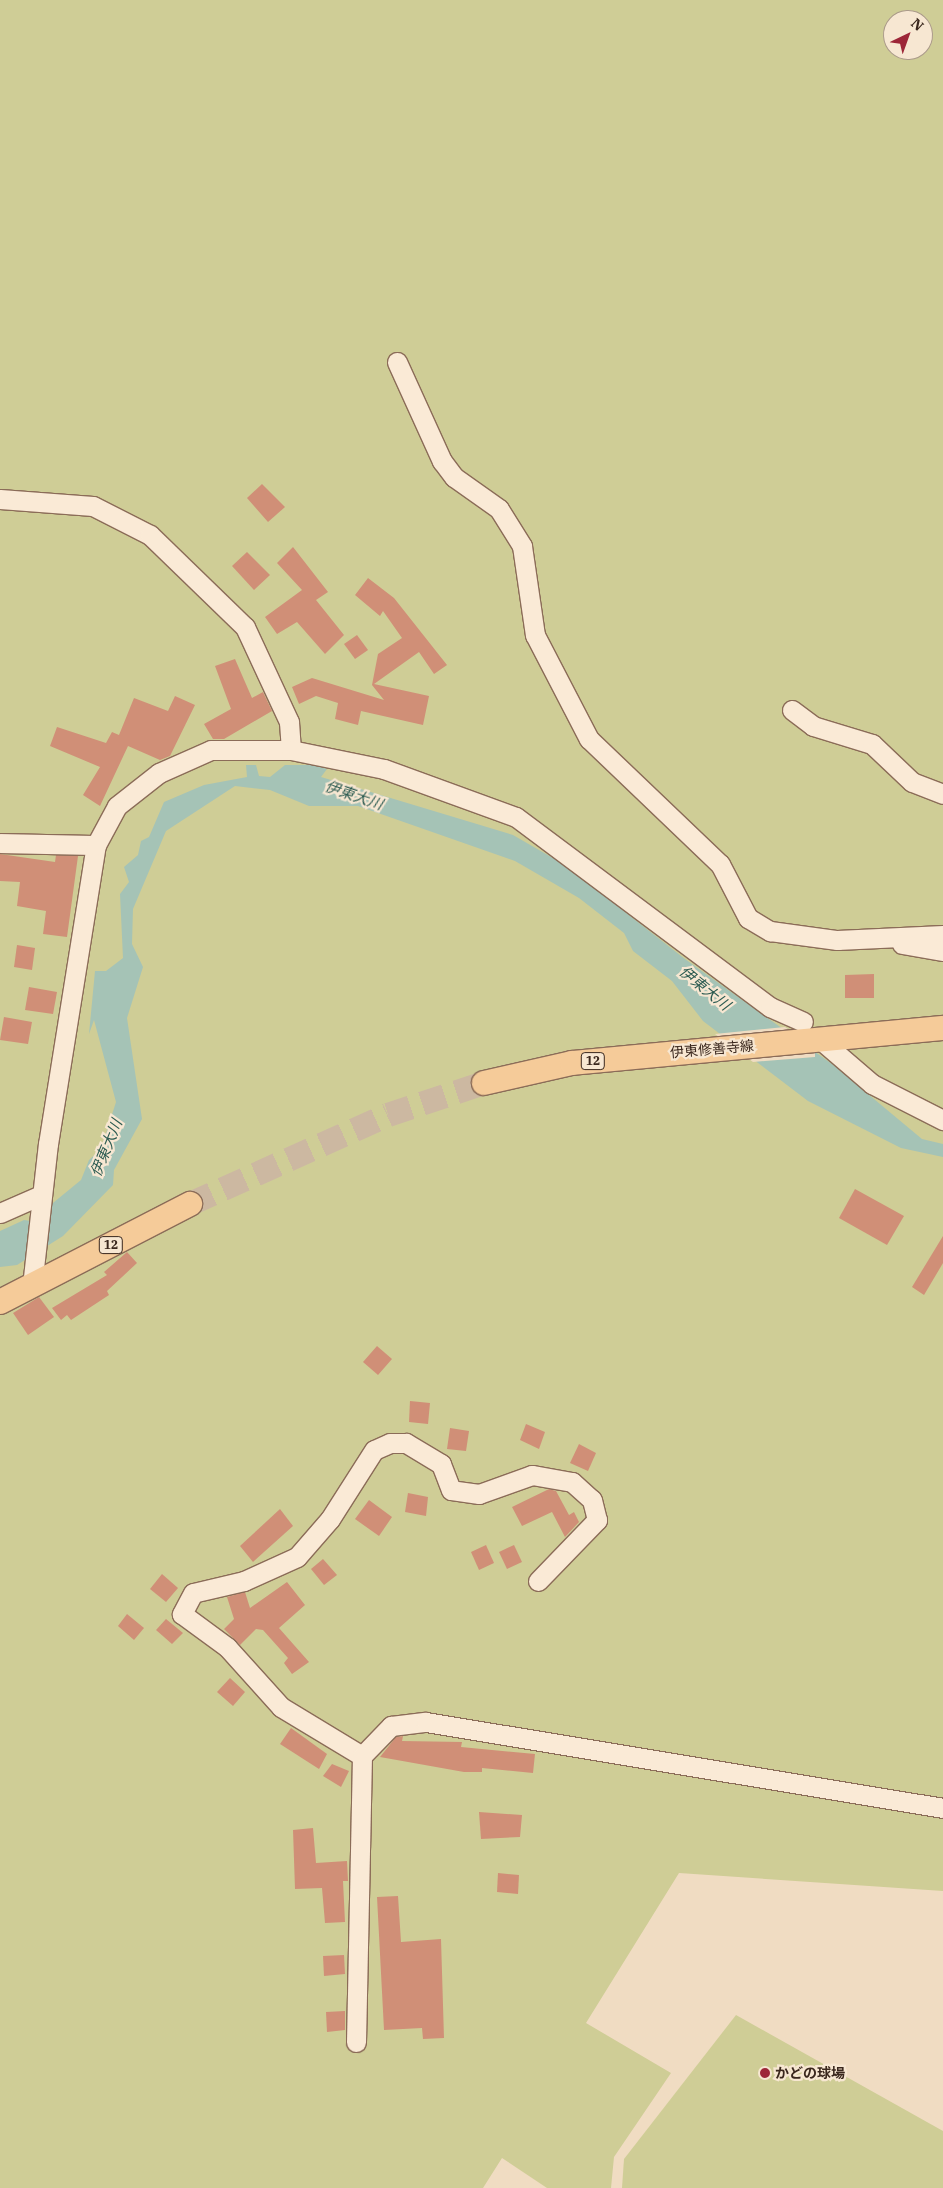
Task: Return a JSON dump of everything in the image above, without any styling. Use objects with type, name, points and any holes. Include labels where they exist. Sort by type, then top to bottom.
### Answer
[{"type":"main road","name":"伊東修善寺線","points":[[484,1083],[572,1063],[704,1048],[800,1032],[822,1041],[943,1028]]},
{"type":"main road","name":"12","points":[[0,1302],[190,1204]]},
{"type":"street","points":[[398,362],[442,461],[454,477],[499,509],[522,546],[535,635],[589,739],[720,864],[748,918],[770,931],[837,940],[943,934]]},
{"type":"street","points":[[0,499],[93,506],[150,534],[245,627],[289,722],[291,750]]},
{"type":"street","points":[[792,710],[813,726],[872,744],[912,782],[943,794]]},
{"type":"street","points":[[32,1286],[42,1195],[96,845],[117,806],[159,773],[211,750],[291,750],[384,769],[516,817],[770,1007],[800,1032]]},
{"type":"street","points":[[0,843],[96,845]]},
{"type":"street","points":[[888,936],[904,944],[943,951]]},
{"type":"street","points":[[822,1041],[872,1084],[943,1120]]},
{"type":"street","points":[[0,1213],[42,1195]]},
{"type":"street","points":[[362,1756],[281,1707],[227,1646],[182,1614],[193,1593],[244,1581],[297,1557],[330,1520],[374,1450],[406,1443],[441,1464],[451,1490],[479,1494],[532,1475],[572,1482],[592,1500],[597,1520],[538,1581]]},
{"type":"street","points":[[356,2042],[362,1756],[391,1726],[426,1722],[943,1808]]},
{"type":"shaded area","points":[[0,0],[943,0],[943,1891],[679,1873],[586,2023],[671,2073],[614,2157],[611,2188],[547,2188],[502,2158],[483,2188],[0,2188]]},
{"type":"shaded area","name":"かどの球場","points":[[736,2015],[943,2131],[943,2188],[622,2188],[624,2159]]},
{"type":"water","name":"伊東大川","points":[[246,765],[256,765],[259,776],[270,777],[285,765],[314,765],[327,769],[321,777],[513,835],[565,865],[685,959],[832,1064],[922,1139],[943,1144],[943,1157],[901,1148],[808,1101],[703,1021],[672,981],[633,951],[624,933],[579,898],[515,861],[358,806],[309,806],[270,790],[235,786],[166,831],[133,909],[132,944],[143,967],[127,1018],[142,1119],[114,1170],[113,1185],[63,1236],[17,1265],[0,1267],[0,1231],[24,1220],[31,1221],[81,1180],[89,1160],[101,1149],[116,1102],[94,1020],[89,1034],[95,971],[106,971],[123,958],[120,894],[129,882],[124,867],[138,855],[141,841],[149,837],[164,802],[204,785],[247,777]]},
{"type":"pier","points":[[785,1027],[815,1049],[815,1057],[753,1062],[715,1034]]},
{"type":"building","points":[[262,484],[285,507],[268,522],[247,498]]},
{"type":"building","points":[[293,547],[328,592],[316,600],[344,635],[325,654],[297,622],[277,634],[265,617],[302,590],[277,563]]},
{"type":"building","points":[[247,552],[270,575],[254,590],[232,566]]},
{"type":"building","points":[[368,578],[394,598],[447,665],[434,674],[419,652],[374,684],[429,696],[423,725],[361,711],[358,725],[335,719],[338,703],[316,696],[299,704],[292,687],[312,678],[384,700],[372,685],[378,654],[402,638],[383,611],[380,616],[355,595]]},
{"type":"building","points":[[357,635],[368,650],[355,659],[344,644]]},
{"type":"building","points":[[235,659],[252,698],[263,692],[272,711],[224,739],[213,739],[204,724],[231,709],[215,666]]},
{"type":"building","points":[[175,696],[195,705],[170,756],[160,760],[128,746],[100,806],[83,795],[100,767],[50,746],[57,727],[106,743],[112,732],[119,735],[134,698],[168,711]]},
{"type":"building","points":[[0,854],[55,862],[56,855],[78,856],[67,937],[43,934],[46,911],[17,906],[20,882],[0,881]]},
{"type":"building","points":[[17,945],[35,948],[32,970],[14,967]]},
{"type":"building","points":[[874,974],[874,998],[845,998],[845,975]]},
{"type":"building","points":[[29,987],[57,992],[53,1014],[25,1010]]},
{"type":"building","points":[[4,1017],[32,1022],[28,1044],[0,1040]]},
{"type":"building","points":[[855,1189],[904,1216],[887,1245],[839,1218]]},
{"type":"building","points":[[943,1236],[943,1263],[924,1295],[912,1287]]},
{"type":"building","points":[[127,1252],[137,1263],[107,1291],[109,1295],[71,1320],[67,1315],[61,1320],[52,1308],[107,1275],[104,1272]]},
{"type":"building","points":[[39,1297],[54,1317],[28,1335],[13,1313]]},
{"type":"building","points":[[377,1346],[392,1359],[378,1375],[363,1362]]},
{"type":"building","points":[[410,1401],[430,1403],[428,1424],[409,1422]]},
{"type":"building","points":[[526,1424],[545,1432],[539,1449],[520,1440]]},
{"type":"building","points":[[450,1428],[469,1431],[466,1451],[447,1449]]},
{"type":"building","points":[[579,1444],[596,1453],[588,1471],[570,1463]]},
{"type":"building","points":[[549,1489],[556,1491],[569,1515],[574,1512],[579,1522],[565,1537],[552,1512],[522,1526],[512,1507]]},
{"type":"building","points":[[408,1493],[428,1497],[426,1516],[405,1512]]},
{"type":"building","points":[[369,1500],[392,1517],[379,1536],[355,1519]]},
{"type":"building","points":[[280,1509],[293,1526],[253,1562],[240,1546]]},
{"type":"building","points":[[486,1545],[494,1563],[479,1570],[471,1552]]},
{"type":"building","points":[[514,1545],[522,1562],[507,1569],[499,1552]]},
{"type":"building","points":[[323,1559],[337,1575],[324,1585],[311,1569]]},
{"type":"building","points":[[162,1574],[178,1588],[166,1602],[150,1589]]},
{"type":"building","points":[[287,1582],[305,1605],[279,1628],[309,1662],[292,1674],[284,1663],[288,1658],[263,1630],[256,1629],[240,1645],[224,1629],[234,1619],[227,1597],[245,1592],[250,1608]]},
{"type":"building","points":[[127,1614],[144,1628],[134,1640],[118,1626]]},
{"type":"building","points":[[166,1619],[183,1633],[172,1644],[156,1630]]},
{"type":"building","points":[[230,1678],[245,1692],[233,1706],[217,1692]]},
{"type":"building","points":[[291,1728],[327,1754],[319,1769],[280,1744]]},
{"type":"building","points":[[403,1736],[402,1741],[462,1742],[461,1747],[535,1754],[533,1773],[482,1768],[482,1772],[464,1772],[380,1757],[396,1737]]},
{"type":"building","points":[[332,1764],[349,1771],[341,1787],[323,1776]]},
{"type":"building","points":[[479,1812],[522,1815],[520,1837],[481,1839]]},
{"type":"building","points":[[313,1828],[316,1863],[347,1861],[348,1881],[343,1881],[345,1922],[325,1923],[322,1888],[295,1889],[293,1830]]},
{"type":"building","points":[[498,1873],[519,1875],[518,1894],[497,1892]]},
{"type":"building","points":[[398,1896],[401,1942],[441,1939],[444,2038],[423,2039],[422,2028],[384,2030],[377,1897]]},
{"type":"building","points":[[344,1955],[345,1974],[324,1976],[323,1956]]},
{"type":"building","points":[[345,2011],[345,2030],[327,2032],[326,2012]]},
{"type":"tunnel","points":[[190,1204],[388,1115],[484,1083]]},
{"type":"place","name":"かどの球場","points":[[765,2073]]}]
